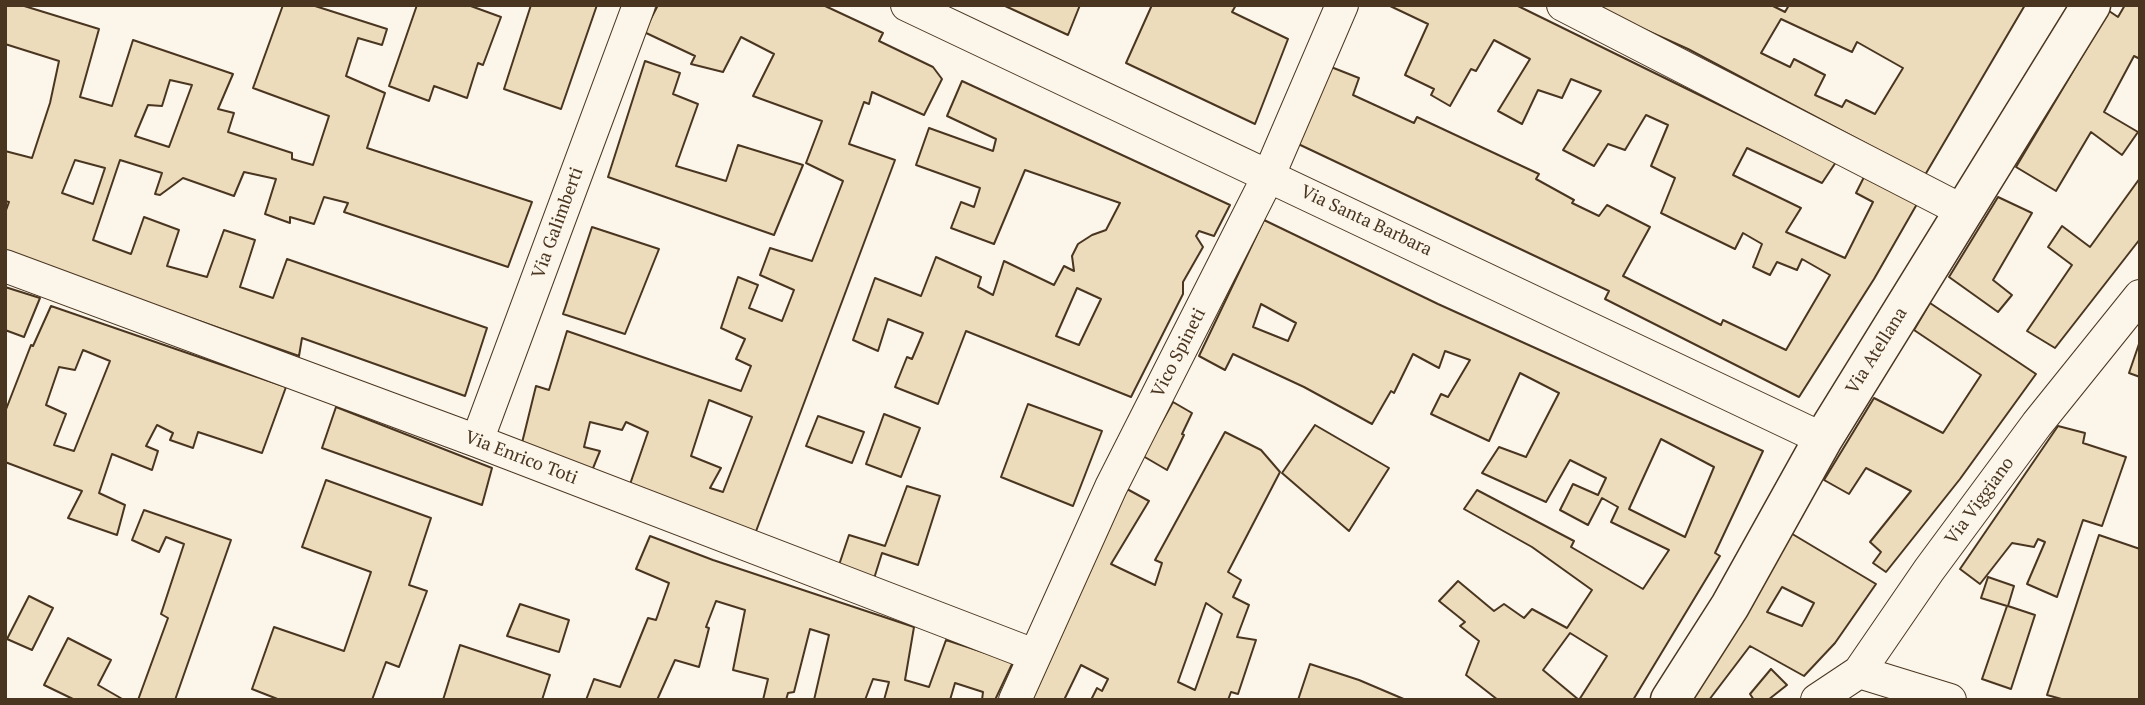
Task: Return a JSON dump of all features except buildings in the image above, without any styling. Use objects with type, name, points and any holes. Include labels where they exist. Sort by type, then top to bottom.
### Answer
[{"type":"main road","name":"Via Atellana","points":[[1670,700],[1730,606],[1823,439],[2091,5]]},
{"type":"street","name":"Via Galimberti","points":[[477,441],[639,5]]},
{"type":"street","name":"Via Santa Barbara","points":[[907,5],[1823,439]]},
{"type":"street","name":"Vico Spineti","points":[[1014,700],[1111,487],[1269,175],[1342,5]]},
{"type":"street","points":[[1563,5],[1964,211]]},
{"type":"street","name":"Via Enrico Toti","points":[[5,266],[477,441],[1034,655]]},
{"type":"street","name":"Via Viggiano","points":[[1817,700],[1859,672],[1929,570],[2029,435],[2140,296]]},
{"type":"street","points":[[1859,672],[1950,700]]}]
